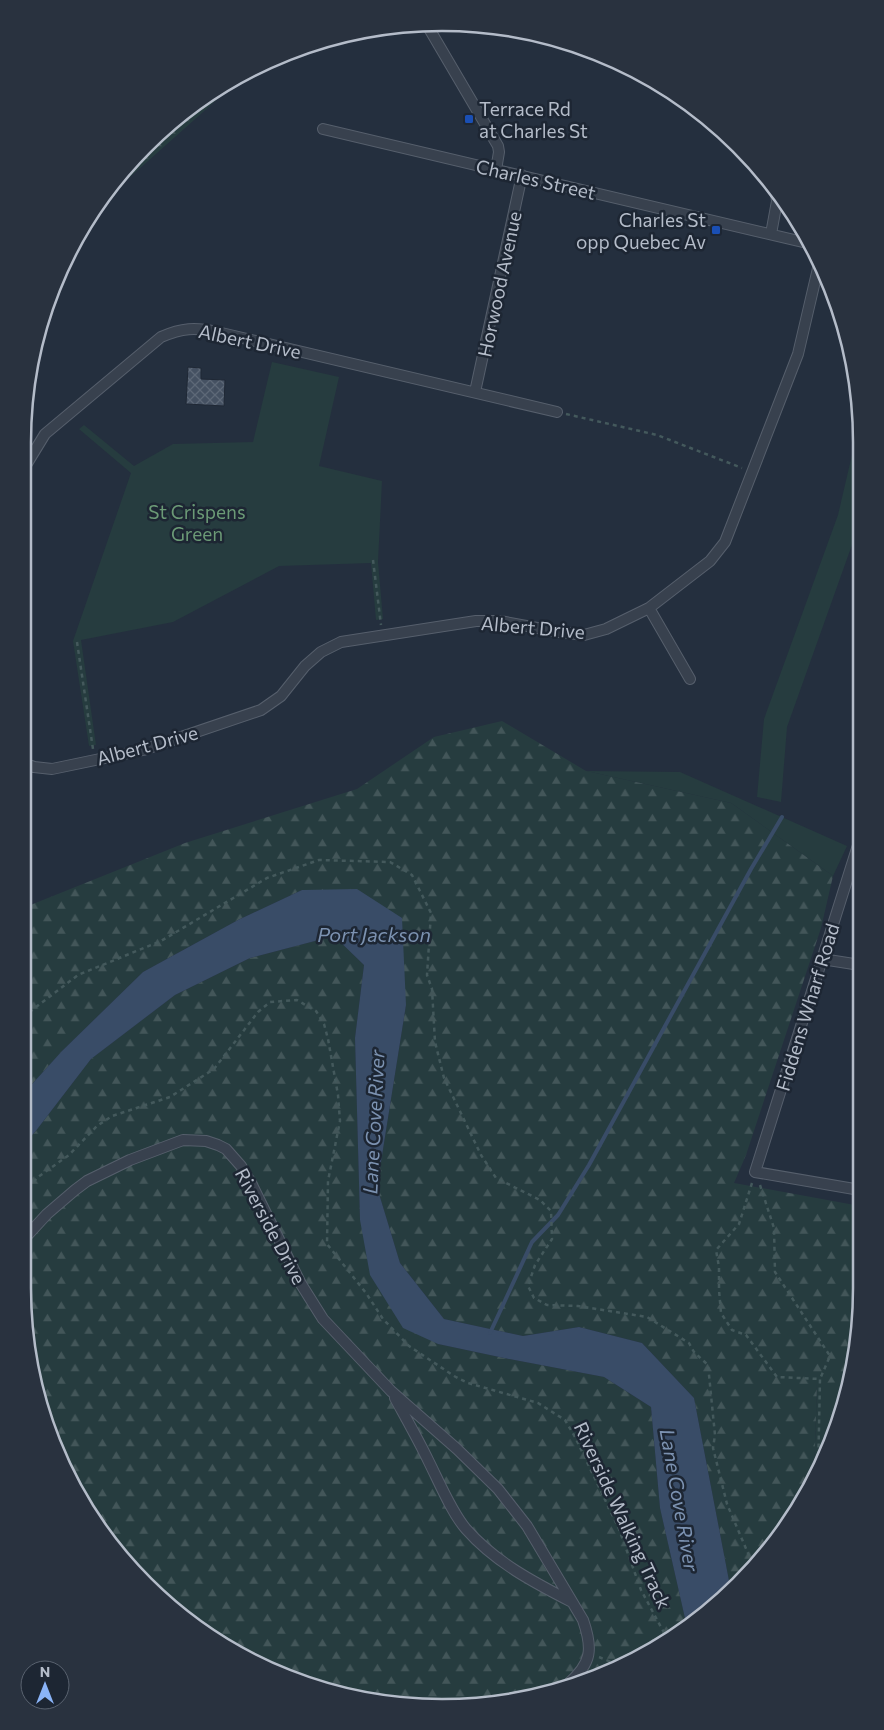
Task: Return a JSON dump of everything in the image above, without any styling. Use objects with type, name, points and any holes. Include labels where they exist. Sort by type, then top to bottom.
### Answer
[{"type":"street","points":[[431,31],[498,146],[496,170]]},
{"type":"street","name":"Charles Street","points":[[323,129],[800,241]]},
{"type":"street","name":"Horwood Avenue","points":[[474,392],[522,176]]},
{"type":"street","points":[[771,234],[777,204]]},
{"type":"street","name":"Albert Drive","points":[[31,766],[52,769],[144,750],[261,710],[281,696],[306,666],[321,652],[341,642],[476,621],[500,621],[584,635],[606,629],[649,608],[710,561],[725,542],[798,354],[816,275]]},
{"type":"street","name":"Albert Drive","points":[[31,457],[45,434],[161,337],[177,330],[198,328],[557,412]]},
{"type":"street","points":[[649,608],[690,679]]},
{"type":"street","name":"Fiddens Wharf Road","points":[[756,1172],[853,861]]},
{"type":"street","points":[[822,959],[853,964]]},
{"type":"street","name":"Riverside Drive","points":[[31,1231],[75,1190],[114,1167],[141,1155],[183,1140],[206,1141],[218,1144],[232,1154],[241,1166],[301,1284],[323,1319],[391,1391],[458,1449],[498,1489],[527,1526],[583,1620],[588,1635],[590,1653]]},
{"type":"street","points":[[756,1172],[853,1189]]},
{"type":"street","name":"Riverside Drive","points":[[391,1391],[414,1432],[437,1480],[465,1527],[490,1553],[529,1580],[572,1602]]},
{"type":"street","points":[[576,1676],[582,1670],[590,1653]]},
{"type":"path","points":[[557,412],[657,434],[753,472]]},
{"type":"path","points":[[373,560],[382,636]]},
{"type":"path","points":[[77,642],[95,760]]},
{"type":"path","points":[[31,1011],[78,976],[161,941],[267,878],[319,860],[390,862],[412,875],[431,913],[427,975],[432,989],[435,1042],[444,1078],[481,1155],[496,1178],[540,1200],[551,1210],[552,1239],[535,1265],[528,1286],[534,1298],[546,1305],[578,1306],[647,1317],[689,1343],[694,1352],[708,1365],[714,1435],[713,1448],[727,1504],[751,1559]]},
{"type":"path","name":"Riverside Walking Track","points":[[31,1185],[38,1177],[69,1155],[97,1126],[112,1116],[170,1097],[214,1069],[258,1012],[270,1002],[297,1000],[316,1011],[324,1024],[328,1039],[338,1096],[340,1121],[328,1181],[327,1244],[366,1293],[383,1319],[409,1346],[454,1376],[468,1383],[538,1403],[564,1420],[575,1436],[619,1529],[641,1590],[664,1633]]},
{"type":"path","points":[[756,1172],[774,1228],[775,1272],[830,1356],[820,1379],[818,1451]]},
{"type":"path","points":[[756,1172],[739,1224],[716,1250],[720,1267],[721,1313],[732,1330],[746,1335],[777,1377],[820,1379]]},
{"type":"path","points":[[590,1653],[611,1662]]},
{"type":"green space","points":[[222,95],[125,181],[171,133]]},
{"type":"green space","name":"St Crispens Green","points":[[272,362],[339,377],[319,466],[382,481],[378,562],[383,619],[376,620],[371,563],[279,566],[173,622],[81,640],[96,745],[89,746],[73,641],[131,473],[79,429],[84,425],[134,466],[173,444],[253,442]]},
{"type":"green space","points":[[853,450],[853,542],[787,727],[781,802],[757,797],[764,719],[838,515]]},
{"type":"green space","points":[[502,721],[586,771],[731,803],[833,876],[821,928],[746,1155],[734,1183],[853,1205],[853,1288],[849,1342],[842,1382],[817,1383],[815,1460],[810,1470],[784,1516],[768,1538],[751,1559],[729,1581],[694,1398],[642,1343],[579,1327],[523,1336],[444,1319],[400,1263],[377,1187],[406,1005],[302,890],[238,920],[143,972],[62,1051],[31,1085],[31,905],[185,843],[357,789],[434,737]]},
{"type":"green space","points":[[586,771],[680,772],[847,846],[833,876],[731,803]]},
{"type":"green space","points":[[334,936],[364,965],[355,1038],[360,1220],[438,1344],[604,1377],[651,1407],[660,1508],[685,1619],[647,1644],[574,1677],[522,1691],[496,1695],[442,1699],[415,1698],[362,1691],[336,1685],[310,1677],[260,1656],[214,1630],[192,1614],[171,1597],[133,1559],[100,1516],[86,1493],[53,1420],[39,1368],[32,1315],[31,1288],[31,1136],[91,1059],[175,995],[250,958]]},
{"type":"green space","points":[[817,1382],[842,1382],[831,1420],[815,1460]]},
{"type":"water","name":"Port Jackson","points":[[357,889],[402,918],[406,1005],[377,1187],[400,1263],[444,1319],[523,1336],[579,1327],[642,1343],[694,1398],[729,1581],[713,1597],[685,1619],[660,1508],[651,1407],[604,1377],[438,1344],[403,1328],[370,1275],[360,1220],[355,1038],[364,965],[334,936],[250,958],[175,995],[91,1059],[31,1136],[31,1085],[62,1051],[143,972],[238,920],[302,890]]},
{"type":"building","points":[[188,367],[201,368],[201,379],[225,380],[224,406],[186,404]]},
{"type":"waterway","points":[[490,1333],[532,1242],[558,1215],[589,1165],[751,869],[782,817]]},
{"type":"place","name":"Terrace Rd at Charles St","points":[[469,119]]},
{"type":"place","name":"Charles St opp Quebec Av","points":[[716,230]]},
{"type":"water label","name":"Lane Cove River","points":[[373,1122]]},
{"type":"water label","name":"Lane Cove River","points":[[680,1500]]}]
